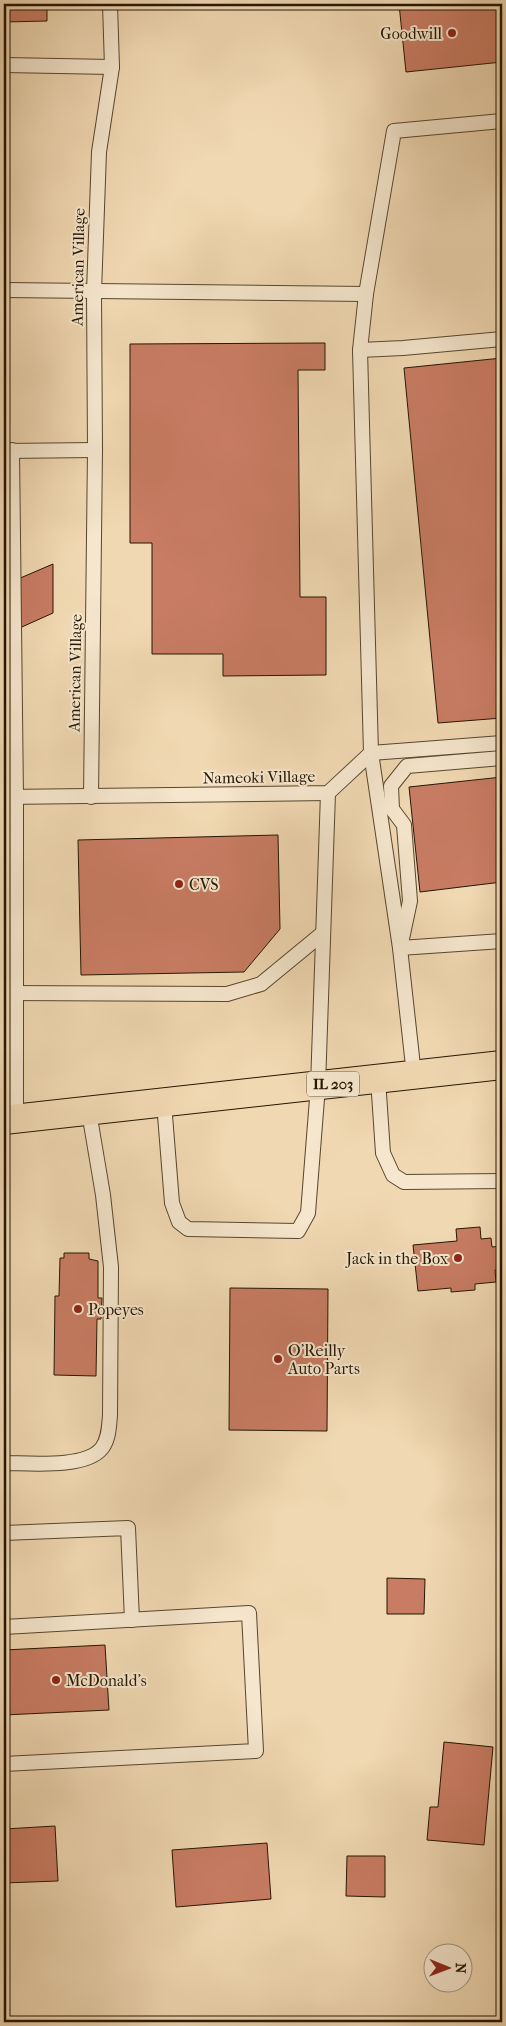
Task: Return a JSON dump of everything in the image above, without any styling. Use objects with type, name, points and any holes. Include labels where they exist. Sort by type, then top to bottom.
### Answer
[{"type":"main road","name":"IL 203","points":[[10,1120],[502,1065]]},
{"type":"lane","name":"American Village","points":[[91,796],[95,450],[94,292],[99,152],[112,67],[110,4]]},
{"type":"lane","points":[[4,65],[112,67]]},
{"type":"lane","points":[[414,1075],[400,948],[371,753],[360,350],[366,294],[394,131],[502,121]]},
{"type":"lane","points":[[4,290],[366,294]]},
{"type":"lane","points":[[360,350],[403,348],[502,338]]},
{"type":"lane","points":[[10,1120],[8,450],[95,450]]},
{"type":"lane","points":[[371,753],[502,743]]},
{"type":"lane","name":"Nameoki Village","points":[[91,796],[328,794],[371,753]]},
{"type":"lane","points":[[400,948],[410,901],[404,825],[392,809],[391,786],[408,766],[502,758]]},
{"type":"lane","points":[[164,1103],[172,1203],[179,1222],[188,1229],[298,1231],[308,1213],[318,1086],[328,794]]},
{"type":"lane","points":[[10,797],[91,796]]},
{"type":"lane","points":[[10,993],[227,994],[260,984],[323,933]]},
{"type":"lane","points":[[400,948],[502,941]]},
{"type":"lane","points":[[378,1079],[383,1153],[393,1175],[404,1182],[502,1181]]},
{"type":"lane","points":[[4,1463],[75,1461],[89,1457],[101,1449],[108,1437],[110,1415],[111,1267],[103,1196],[89,1112]]},
{"type":"lane","points":[[4,1533],[128,1528],[132,1620]]},
{"type":"lane","points":[[4,1627],[248,1613],[256,1751],[4,1764]]},
{"type":"building","points":[[4,4],[47,4],[47,21],[4,22]]},
{"type":"building","name":"Goodwill","points":[[399,4],[502,4],[502,62],[406,72]]},
{"type":"building","points":[[325,343],[325,370],[298,370],[300,597],[326,597],[326,675],[223,676],[223,654],[152,654],[152,543],[130,543],[130,344]]},
{"type":"building","points":[[502,358],[502,718],[438,723],[404,368]]},
{"type":"building","points":[[53,564],[53,613],[4,635],[4,585]]},
{"type":"building","points":[[502,777],[502,882],[420,892],[409,787]]},
{"type":"building","name":"CVS","points":[[278,835],[280,929],[244,972],[81,975],[78,840]]},
{"type":"building","name":"Jack in the Box","points":[[480,1227],[481,1239],[491,1238],[492,1247],[502,1246],[502,1269],[495,1270],[496,1282],[475,1284],[475,1290],[451,1292],[451,1288],[418,1291],[413,1245],[457,1241],[456,1229]]},
{"type":"building","name":"Popeyes","points":[[64,1253],[89,1253],[89,1259],[98,1261],[98,1298],[102,1298],[101,1319],[97,1319],[96,1376],[54,1375],[55,1296],[59,1296],[60,1258],[64,1258]]},
{"type":"building","name":"O'Reilly Auto Parts","points":[[230,1288],[328,1289],[327,1431],[229,1430]]},
{"type":"building","points":[[387,1578],[425,1579],[424,1614],[387,1614]]},
{"type":"building","name":"McDonald's","points":[[105,1645],[109,1710],[4,1715],[4,1650]]},
{"type":"building","points":[[444,1742],[493,1747],[484,1845],[427,1840],[430,1807],[438,1807]]},
{"type":"building","points":[[55,1826],[58,1881],[4,1883],[4,1829]]},
{"type":"building","points":[[267,1843],[271,1899],[176,1907],[172,1850]]},
{"type":"building","points":[[347,1856],[385,1856],[385,1897],[346,1896]]},
{"type":"place","name":"Goodwill","points":[[452,33]]},
{"type":"place","name":"CVS","points":[[179,884]]},
{"type":"place","name":"Jack in the Box","points":[[458,1258]]},
{"type":"place","name":"Popeyes","points":[[78,1309]]},
{"type":"place","name":"O'Reilly Auto Parts","points":[[278,1359]]},
{"type":"place","name":"McDonald's","points":[[56,1680]]}]
